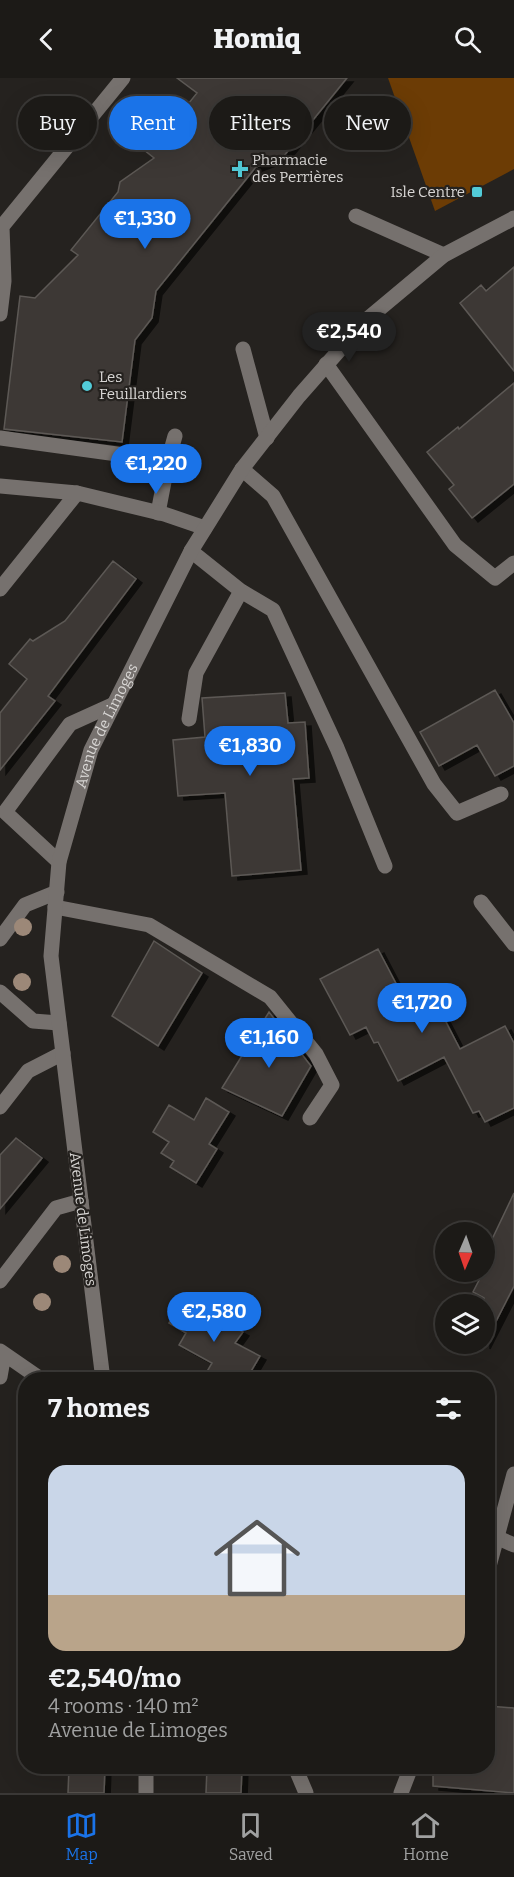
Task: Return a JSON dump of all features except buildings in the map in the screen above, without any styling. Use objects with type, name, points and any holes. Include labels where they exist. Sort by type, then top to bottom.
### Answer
[{"type":"main road","points":[[0,314],[4,281],[1,228],[123,78]]},
{"type":"main road","points":[[357,216],[444,255]]},
{"type":"main road","name":"Avenue de Limoges","points":[[102,1372],[51,956],[59,862],[91,750],[191,551],[242,469],[326,364],[365,321],[444,255],[514,218]]},
{"type":"main road","points":[[243,349],[267,438]]},
{"type":"main road","points":[[326,364],[455,545],[495,578],[514,563]]},
{"type":"main road","points":[[158,513],[175,436]]},
{"type":"main road","points":[[0,438],[168,461]]},
{"type":"main road","points":[[242,469],[273,496],[434,784],[458,813],[501,794]]},
{"type":"main road","points":[[0,486],[77,493],[158,513],[205,528]]},
{"type":"main road","points":[[0,589],[77,493]]},
{"type":"main road","points":[[191,551],[241,591],[273,610],[337,748],[385,866]]},
{"type":"main road","points":[[189,718],[196,673],[241,591]]},
{"type":"main road","points":[[59,862],[5,812],[70,724],[112,705]]},
{"type":"main road","points":[[0,939],[25,905],[56,899],[149,925],[270,997],[316,1054],[332,1085],[310,1118]]},
{"type":"main road","points":[[481,902],[514,944]]},
{"type":"main road","points":[[0,992],[33,1020],[59,1023]]},
{"type":"main road","points":[[0,1107],[28,1071],[63,1053]]},
{"type":"main road","points":[[0,1281],[56,1208],[81,1201]]},
{"type":"main road","points":[[0,1377],[2,1352]]},
{"type":"main road","points":[[2,1352],[31,1372]]},
{"type":"main road","points":[[495,1541],[514,1474]]},
{"type":"main road","points":[[496,1537],[514,1545]]},
{"type":"main road","points":[[146,1774],[146,1793]]},
{"type":"main road","points":[[298,1774],[306,1793]]},
{"type":"main road","points":[[401,1793],[408,1774]]},
{"type":"shaded area","points":[[388,78],[514,78],[514,169],[435,211],[411,143],[411,96],[394,96]]},
{"type":"place","name":"Pharmacie des Perrières","points":[[240,169]]},
{"type":"place","name":"Isle Centre","points":[[477,192]]},
{"type":"place","name":"Les Feuillardiers","points":[[87,386]]}]
